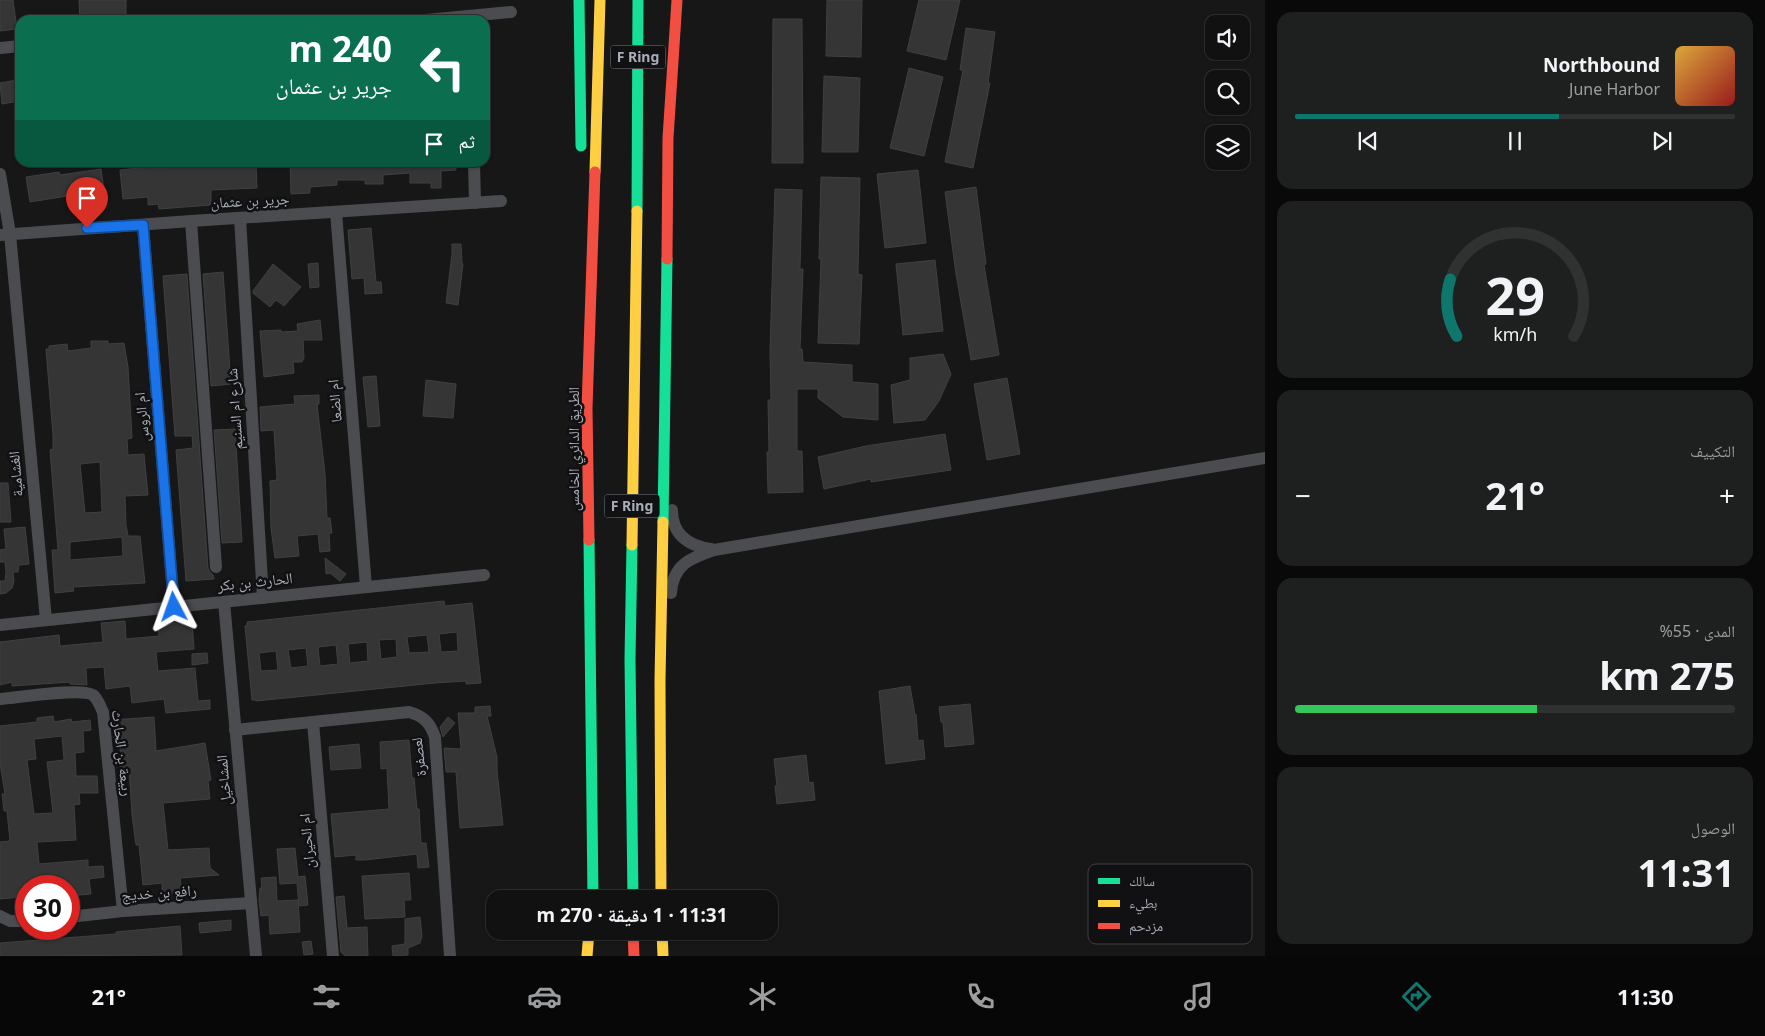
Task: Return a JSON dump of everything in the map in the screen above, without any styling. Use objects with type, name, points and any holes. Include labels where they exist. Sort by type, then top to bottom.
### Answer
[{"type":"highway","points":[[578,0],[581,156]]},
{"type":"highway","name":"الطريق الدائري الخامس","points":[[593,890],[588,408],[600,0]]},
{"type":"highway","name":"F Ring","points":[[633,890],[630,659],[638,0]]},
{"type":"highway","points":[[660,890],[660,680],[667,343],[668,138],[677,0]]},
{"type":"highway","points":[[638,114],[650,31]]},
{"type":"highway","points":[[582,205],[588,408]]},
{"type":"highway","points":[[587,956],[589,940]]},
{"type":"highway","points":[[596,940],[597,956]]},
{"type":"highway","points":[[633,940],[634,956]]},
{"type":"highway","points":[[662,940],[663,956]]},
{"type":"street","points":[[490,15],[511,12]]},
{"type":"street","points":[[0,48],[15,46]]},
{"type":"street","points":[[474,167],[475,203]]},
{"type":"street","name":"الغشامية","points":[[0,174],[46,620]]},
{"type":"street","name":"جرير بن عثمان","points":[[5,235],[502,201]]},
{"type":"street","name":"ام الضعا","points":[[336,212],[366,587]]},
{"type":"street","name":"شارع ام السنيم","points":[[240,218],[264,598]]},
{"type":"street","points":[[191,221],[216,567]]},
{"type":"street","name":"ام الروس","points":[[143,225],[174,607]]},
{"type":"street","points":[[666,390],[672,406],[674,423],[673,521],[680,535],[690,543],[714,550]]},
{"type":"street","points":[[660,680],[668,652],[673,579],[680,567],[697,556],[714,550],[1265,458]]},
{"type":"street","name":"الحارث بن بكر","points":[[0,625],[484,575]]},
{"type":"street","name":"المشاخيل","points":[[224,602],[256,956]]},
{"type":"street","name":"ربيعة بن الحارث","points":[[0,699],[75,692],[92,695],[98,701],[103,712],[123,911]]},
{"type":"street","name":"لعصفرة","points":[[235,730],[409,712],[419,715],[431,726],[435,737],[450,956]]},
{"type":"street","name":"ام الحيران","points":[[313,722],[333,956]]},
{"type":"street","name":"رافع بن خديج","points":[[80,916],[123,911],[251,903]]},
{"type":"street","points":[[0,916],[15,921]]},
{"type":"building","points":[[0,0],[13,0],[15,29],[0,31]]},
{"type":"building","points":[[79,0],[126,0],[126,15],[80,15]]},
{"type":"building","points":[[827,0],[862,0],[861,57],[826,56]]},
{"type":"building","points":[[919,0],[960,0],[946,60],[907,51]]},
{"type":"building","points":[[773,19],[802,19],[803,163],[772,163]]},
{"type":"building","points":[[966,28],[995,32],[988,83],[990,83],[973,168],[945,162],[963,70],[960,70]]},
{"type":"building","points":[[909,68],[943,77],[924,156],[890,148]]},
{"type":"building","points":[[824,76],[860,78],[858,152],[822,152]]},
{"type":"building","points":[[15,80],[15,102],[2,104],[0,83]]},
{"type":"building","points":[[256,167],[257,188],[211,190],[211,205],[159,209],[158,204],[148,205],[148,197],[123,199],[120,170]]},
{"type":"building","points":[[290,167],[456,167],[456,170],[441,171],[441,188],[431,188],[431,183],[410,183],[410,173],[383,175],[383,184],[365,184],[365,180],[337,180],[337,185],[310,187],[310,193],[291,194]]},
{"type":"building","points":[[101,169],[104,190],[30,202],[26,177],[59,172],[60,175]]},
{"type":"building","points":[[918,170],[926,243],[885,248],[877,174]]},
{"type":"building","points":[[821,177],[860,178],[858,274],[862,275],[859,344],[818,343]]},
{"type":"building","points":[[976,187],[986,264],[984,265],[999,355],[971,360],[956,274],[945,192]]},
{"type":"building","points":[[775,189],[802,190],[800,269],[803,269],[800,349],[802,349],[803,362],[852,365],[852,382],[878,384],[878,420],[843,417],[818,398],[818,389],[797,389],[797,451],[802,451],[803,492],[768,493],[768,400],[771,400],[770,350]]},
{"type":"building","points":[[371,228],[376,282],[381,282],[382,293],[365,294],[364,278],[352,279],[348,230]]},
{"type":"building","points":[[452,244],[461,244],[463,264],[458,305],[446,303]]},
{"type":"building","points":[[935,260],[943,331],[903,335],[896,264]]},
{"type":"building","points":[[318,263],[319,287],[310,288],[308,264]]},
{"type":"building","points":[[273,264],[301,287],[284,306],[276,300],[270,307],[253,293]]},
{"type":"building","points":[[223,272],[231,384],[211,386],[203,274]]},
{"type":"building","points":[[187,274],[208,568],[214,579],[186,581],[176,450],[193,448],[192,436],[175,436],[163,276]]},
{"type":"building","points":[[320,320],[322,340],[303,340],[304,358],[302,362],[293,362],[294,373],[264,377],[260,331],[298,331],[297,324]]},
{"type":"building","points":[[91,341],[108,341],[108,344],[124,343],[128,367],[132,438],[127,439],[128,455],[144,454],[148,495],[125,496],[126,525],[128,536],[140,536],[145,583],[73,587],[74,591],[55,593],[52,550],[58,550],[50,450],[53,449],[53,435],[46,349],[49,349],[49,346],[67,344],[68,351],[91,348]],"holes":[[[100,462],[102,512],[85,513],[80,464]],[[122,537],[123,556],[70,560],[70,542]]]},
{"type":"building","points":[[943,354],[951,374],[939,401],[925,420],[894,423],[891,385],[910,380],[910,358]]},
{"type":"building","points":[[376,376],[380,426],[368,427],[363,377]]},
{"type":"building","points":[[1007,378],[1020,454],[987,460],[974,384]]},
{"type":"building","points":[[426,380],[456,384],[453,418],[423,416]]},
{"type":"building","points":[[319,395],[319,404],[317,404],[325,474],[327,518],[330,518],[332,533],[329,533],[330,551],[320,552],[318,534],[297,536],[299,556],[275,558],[271,528],[270,481],[277,480],[274,430],[261,431],[260,407],[295,404],[294,396]]},
{"type":"building","points":[[235,429],[242,542],[222,543],[214,430]]},
{"type":"building","points":[[945,434],[951,470],[871,482],[871,479],[824,489],[818,457],[866,446]]},
{"type":"building","points":[[0,483],[8,483],[11,522],[0,522]]},
{"type":"building","points":[[25,527],[29,564],[19,565],[18,572],[13,572],[14,581],[12,588],[6,593],[0,594],[0,581],[5,581],[6,573],[5,562],[0,562],[0,550],[6,549],[4,529]]},
{"type":"building","points":[[325,558],[346,574],[340,581],[330,573],[326,574]]},
{"type":"building","points":[[444,601],[445,606],[472,603],[481,683],[466,684],[466,681],[435,683],[252,700],[245,626],[247,626],[247,622]],"holes":[[[457,632],[458,651],[441,652],[439,634]],[[427,635],[429,652],[409,653],[407,637]],[[396,639],[397,657],[381,659],[379,640]],[[367,642],[368,661],[350,663],[348,644]],[[336,645],[338,664],[320,666],[318,647]],[[306,648],[308,666],[291,668],[288,650]],[[276,651],[278,670],[261,671],[259,653]]]},
{"type":"building","points":[[192,620],[194,649],[156,652],[158,671],[195,668],[198,701],[210,700],[210,709],[166,713],[164,699],[132,703],[130,686],[106,689],[104,667],[86,668],[87,685],[70,684],[70,682],[12,686],[12,682],[0,685],[0,642],[59,635],[60,646],[103,642],[101,623],[125,621],[126,639],[159,636],[158,623]]},
{"type":"building","points":[[207,653],[208,663],[192,665],[192,654]]},
{"type":"building","points":[[910,686],[916,714],[918,741],[923,740],[925,759],[886,764],[879,691]]},
{"type":"building","points":[[970,704],[974,744],[945,747],[943,722],[941,722],[939,707]]},
{"type":"building","points":[[490,706],[491,716],[487,716],[497,757],[503,825],[460,828],[456,772],[446,772],[444,748],[461,749],[458,713],[475,713],[475,707]]},
{"type":"building","points":[[53,716],[54,722],[71,719],[72,722],[90,720],[91,730],[83,731],[84,752],[75,753],[76,776],[97,776],[98,793],[79,793],[80,804],[74,805],[76,840],[37,842],[39,864],[88,860],[88,867],[103,866],[104,877],[89,879],[91,894],[80,895],[80,875],[15,875],[15,898],[0,899],[0,842],[10,841],[7,811],[4,811],[2,794],[5,794],[0,763],[0,726],[37,722],[37,718]],"holes":[[[62,736],[64,760],[47,762],[53,813],[34,814],[27,760],[36,759],[34,739]]]},
{"type":"building","points":[[154,717],[156,751],[205,743],[211,780],[208,781],[210,799],[163,803],[168,850],[209,848],[210,868],[219,875],[180,878],[182,892],[171,894],[171,899],[162,899],[162,883],[143,885],[139,845],[136,845],[132,815],[129,767],[121,768],[120,747],[115,747],[112,720]]},
{"type":"building","points":[[448,717],[455,723],[443,737],[440,727]]},
{"type":"building","points":[[409,740],[412,778],[414,778],[417,809],[419,809],[421,843],[426,843],[429,867],[418,868],[417,854],[365,860],[356,860],[356,855],[335,857],[331,814],[389,809],[387,768],[381,769],[380,742]]},
{"type":"building","points":[[359,744],[361,768],[331,770],[329,747]]},
{"type":"building","points":[[806,755],[809,783],[813,782],[815,800],[777,804],[774,759]]},
{"type":"building","points":[[295,848],[298,877],[305,876],[308,905],[299,906],[297,883],[280,884],[277,849]]},
{"type":"building","points":[[409,873],[411,900],[404,900],[405,917],[365,919],[362,876]]},
{"type":"building","points":[[276,877],[277,901],[298,900],[300,932],[270,934],[269,915],[261,916],[259,901],[260,888],[262,888],[261,878]]},
{"type":"building","points":[[344,896],[347,928],[367,927],[368,956],[345,956],[341,952],[336,897]]},
{"type":"building","points":[[420,917],[422,936],[420,943],[408,948],[408,955],[393,956],[392,946],[405,944],[405,919]]},
{"type":"building","points":[[231,920],[231,930],[200,933],[199,923]]},
{"type":"building","points":[[180,926],[182,955],[0,956],[0,943],[39,940],[80,940],[80,937],[116,934],[116,932]]},
{"type":"building","points":[[311,941],[313,954],[304,955],[302,942]]},
{"type":"traffic: fast","points":[[579,0],[581,146]]},
{"type":"traffic: fast","points":[[637,211],[638,0]]},
{"type":"traffic: fast","points":[[663,522],[667,259]]},
{"type":"traffic: fast","points":[[589,540],[593,890]]},
{"type":"traffic: fast","points":[[632,545],[630,659],[633,890]]},
{"type":"traffic: slow","points":[[595,172],[600,0]]},
{"type":"traffic: slow","points":[[632,545],[637,211]]},
{"type":"traffic: slow","points":[[661,890],[660,680],[663,522]]},
{"type":"traffic: slow","points":[[587,956],[588,940]]},
{"type":"traffic: slow","points":[[662,940],[663,956]]},
{"type":"traffic: jam","points":[[667,259],[668,138],[677,0]]},
{"type":"traffic: jam","points":[[589,540],[587,408],[595,172]]},
{"type":"traffic: jam","points":[[633,940],[634,956]]},
{"type":"route","points":[[87,228],[143,225],[174,607]]}]
